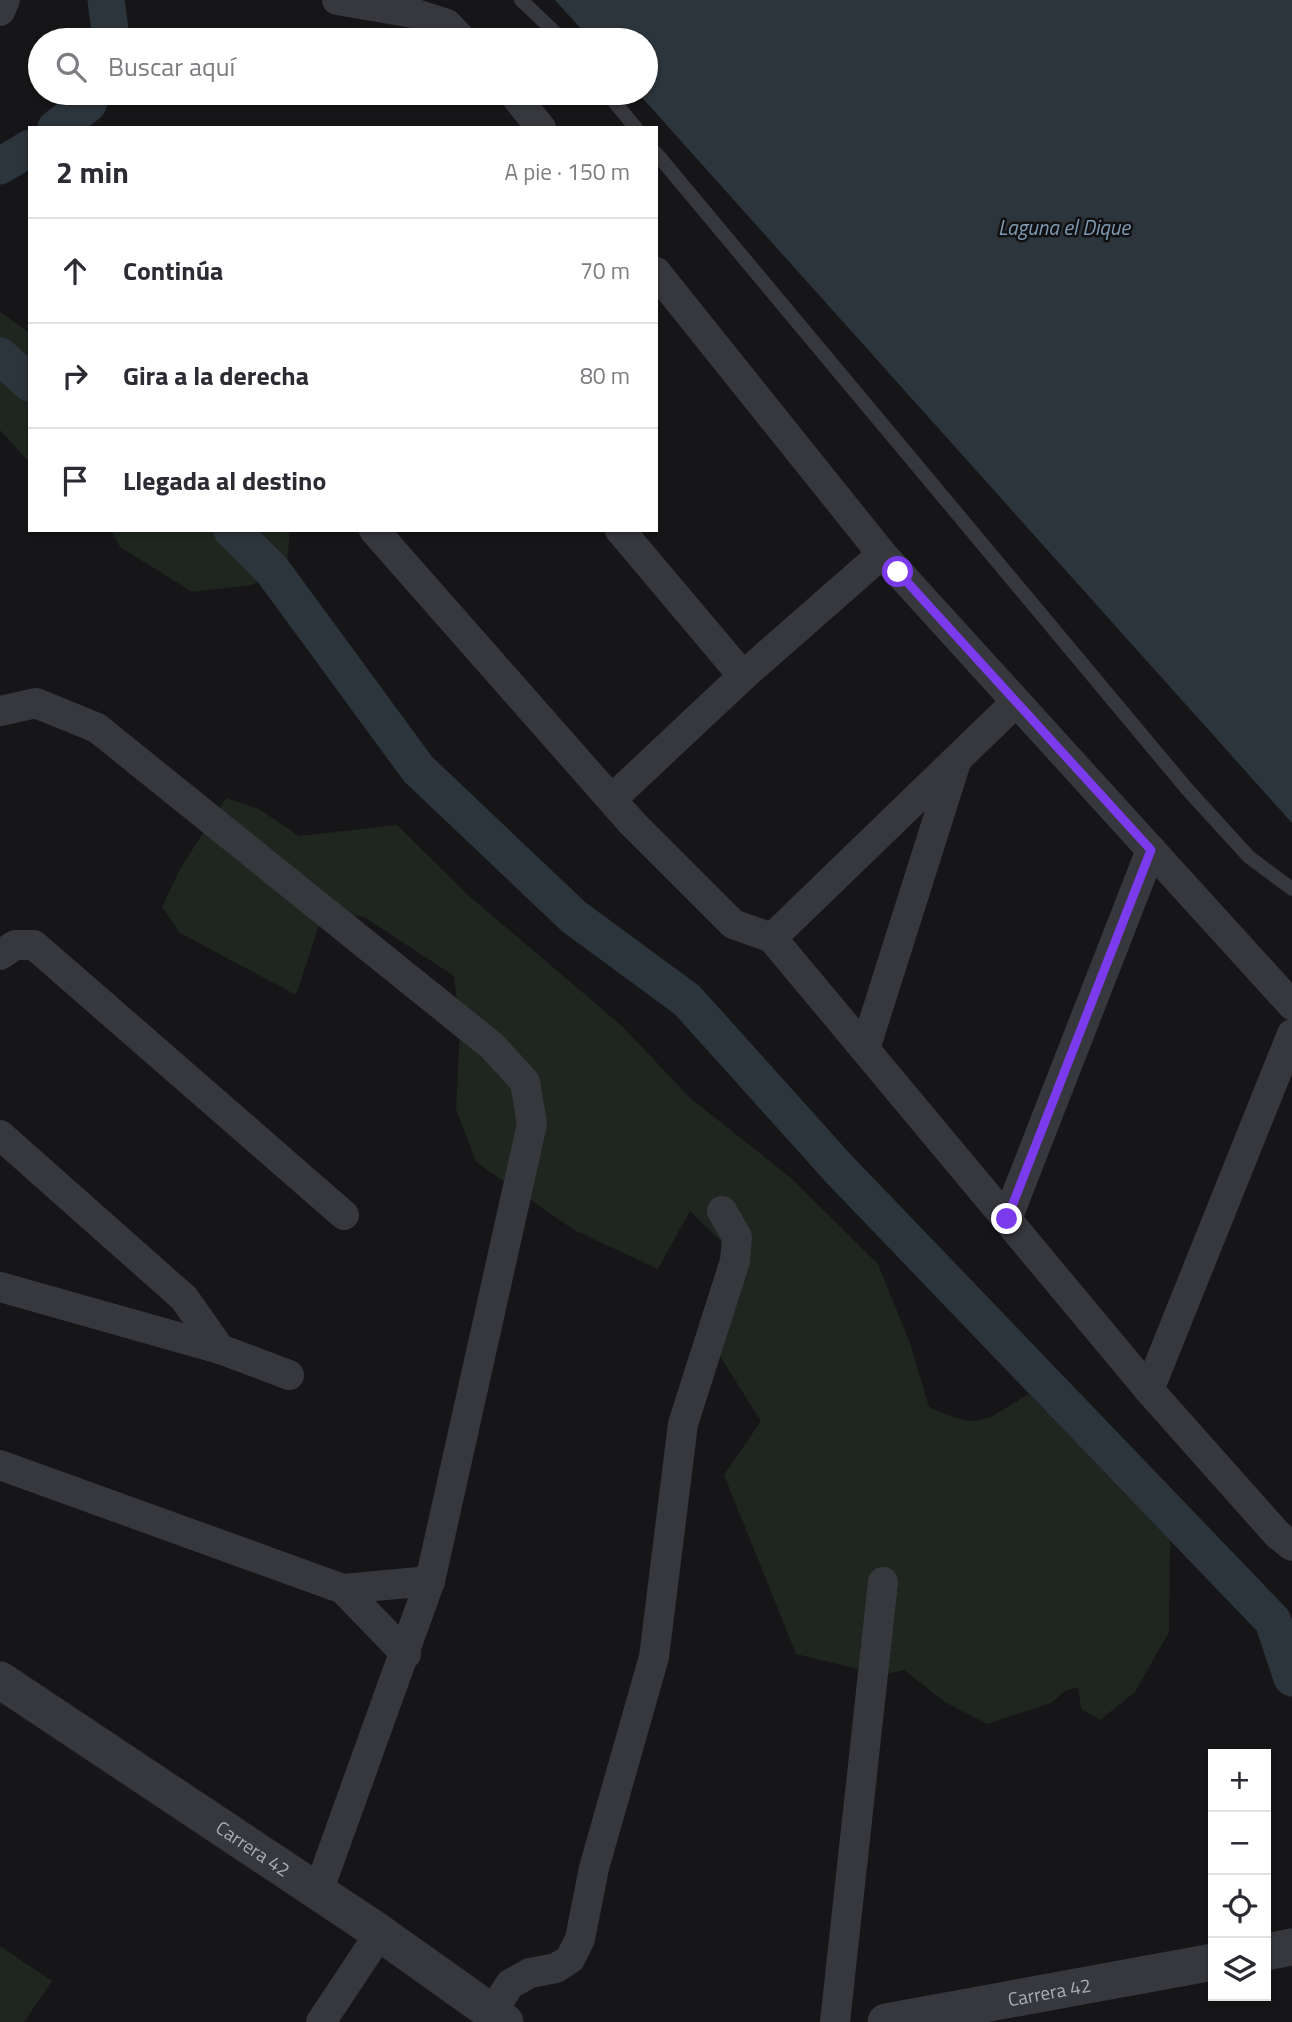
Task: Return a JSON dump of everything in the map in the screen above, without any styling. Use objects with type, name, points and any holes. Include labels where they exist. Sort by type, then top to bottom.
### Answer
[{"type":"street","points":[[0,11],[5,0]]},
{"type":"street","points":[[337,0],[413,13],[447,24],[451,28]]},
{"type":"street","points":[[523,105],[539,126]]},
{"type":"street","points":[[658,274],[882,554],[1292,1005]]},
{"type":"street","points":[[376,532],[612,799],[733,924],[772,938],[1149,1390],[1278,1535],[1292,1546]]},
{"type":"street","points":[[622,532],[743,676]]},
{"type":"street","points":[[612,799],[743,676],[882,554]]},
{"type":"street","points":[[772,938],[1016,702]]},
{"type":"street","points":[[0,711],[36,703],[97,728],[492,1046],[525,1082],[532,1124],[430,1581],[407,1654],[318,1892]]},
{"type":"street","points":[[865,1049],[957,759]]},
{"type":"street","points":[[1007,1219],[1151,850]]},
{"type":"street","points":[[0,955],[15,944],[34,945],[344,1215]]},
{"type":"street","points":[[1149,1390],[1292,1034]]},
{"type":"street","points":[[0,1135],[184,1297],[220,1349]]},
{"type":"street","points":[[499,2017],[510,1984],[530,1973],[556,1968],[570,1959],[580,1939],[594,1868],[654,1657],[683,1424],[735,1261],[737,1237],[722,1212]]},
{"type":"street","points":[[0,1287],[220,1349],[289,1375]]},
{"type":"street","points":[[0,1465],[343,1589],[430,1581]]},
{"type":"street","points":[[835,2022],[883,1582]]},
{"type":"street","points":[[343,1589],[407,1654]]},
{"type":"street","name":"Carrera 42","points":[[2,1686],[380,1933],[499,2017]]},
{"type":"street","points":[[321,2022],[380,1933]]},
{"type":"street","points":[[1271,1951],[1292,1947]]},
{"type":"street","name":"Carrera 42","points":[[886,2022],[1208,1963]]},
{"type":"lane","points":[[521,0],[550,28]]},
{"type":"lane","points":[[617,105],[634,126]]},
{"type":"lane","points":[[658,155],[1187,789],[1249,857],[1292,889]]},
{"type":"shaded area","points":[[0,312],[28,332],[28,461],[0,430]]},
{"type":"shaded area","points":[[112,532],[290,532],[287,565],[252,585],[192,592],[120,547]]},
{"type":"shaded area","points":[[226,798],[259,809],[299,836],[397,825],[468,895],[623,1027],[690,1098],[791,1178],[878,1264],[910,1343],[929,1407],[960,1419],[981,1420],[1029,1394],[1170,1540],[1169,1632],[1135,1692],[1100,1720],[1081,1709],[1078,1687],[1065,1691],[1051,1703],[987,1724],[945,1702],[904,1670],[882,1675],[796,1654],[724,1475],[761,1421],[701,1326],[743,1263],[690,1211],[658,1269],[574,1230],[476,1162],[456,1109],[460,1028],[454,976],[364,917],[324,910],[296,995],[180,933],[162,907],[181,867]]},
{"type":"shaded area","points":[[0,1946],[52,1981],[24,2022],[0,2022]]},
{"type":"water","name":"Laguna el Dique","points":[[555,0],[1292,0],[1292,823],[649,105],[658,105],[658,28],[580,28]]},
{"type":"waterway","points":[[106,0],[110,28]]},
{"type":"waterway","points":[[59,126],[87,105]]},
{"type":"waterway","points":[[0,166],[28,149]]},
{"type":"waterway","points":[[0,356],[28,381]]},
{"type":"waterway","points":[[234,532],[272,570],[418,769],[574,917],[687,1000],[838,1168],[1273,1621],[1292,1678]]},
{"type":"route","points":[[898,572],[1151,850],[1007,1219]]}]
